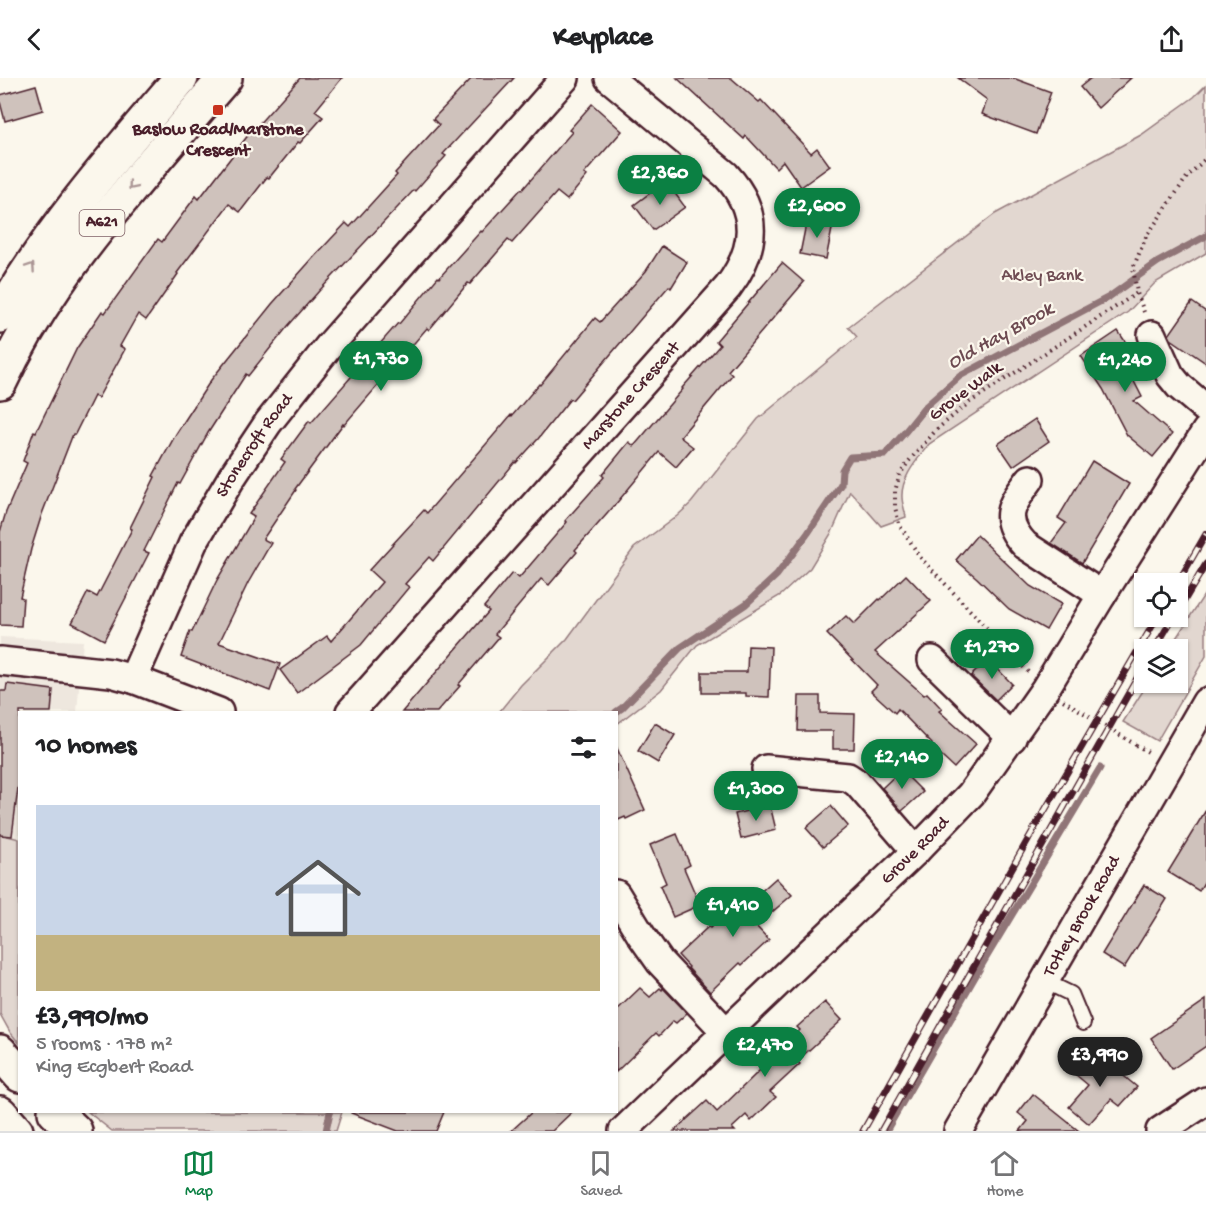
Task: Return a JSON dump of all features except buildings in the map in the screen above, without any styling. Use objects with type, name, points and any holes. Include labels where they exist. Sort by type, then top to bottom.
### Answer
[{"type":"main road","name":"A621","points":[[0,316],[16,289],[90,185],[181,78]]},
{"type":"main road","name":"A621","points":[[0,382],[61,276],[108,215],[225,78]]},
{"type":"main road","points":[[0,1052],[18,1073]]},
{"type":"main road","points":[[0,1113],[16,1131]]},
{"type":"main road","points":[[56,1113],[75,1131]]},
{"type":"street","name":"Stonecroft Road","points":[[133,679],[193,543],[232,477],[268,423],[329,346],[565,78]]},
{"type":"street","name":"Marstone Crescent","points":[[351,711],[728,287],[746,258],[751,222],[744,201],[734,183],[609,78]]},
{"type":"street","points":[[1152,335],[1170,375],[1179,386],[1206,409]]},
{"type":"street","name":"Grove Road","points":[[623,1131],[916,851],[971,794],[1012,738],[1051,693],[1102,596],[1206,431]]},
{"type":"street","points":[[1030,479],[1010,511],[1011,524],[1018,537],[1025,546],[1102,596]]},
{"type":"street","points":[[932,660],[1012,738]]},
{"type":"street","points":[[0,661],[111,673],[133,679],[216,711]]},
{"type":"street","name":"Totley Brook Road","points":[[958,1131],[1206,702]]},
{"type":"street","points":[[766,769],[848,777],[857,783],[916,851]]},
{"type":"street","points":[[618,897],[640,935],[660,962],[726,1032]]},
{"type":"street","points":[[1160,1131],[1206,1101]]},
{"type":"lane","points":[[1044,981],[1071,994],[1083,1023]]},
{"type":"path","name":"Grove Walk","points":[[1136,745],[1051,693],[920,557],[899,524],[895,507],[895,491],[900,474],[909,461],[937,429],[970,402],[1137,293],[1132,268],[1146,237],[1187,177],[1206,158]]},
{"type":"shaded area","points":[[0,637],[83,641],[77,711],[18,711],[18,839],[0,834]]},
{"type":"green space","name":"Akley Bank","points":[[1206,85],[1206,253],[1155,283],[1128,312],[929,444],[904,482],[902,502],[906,517],[881,526],[850,491],[832,532],[810,568],[781,595],[697,645],[661,690],[618,723],[618,711],[500,711],[521,685],[567,639],[634,548],[691,503],[758,419],[857,337],[848,327],[995,214],[1141,135],[1194,97]]},
{"type":"green space","points":[[1206,592],[1206,656],[1188,687],[1188,639],[1175,639],[1183,627],[1188,627],[1188,620]]},
{"type":"green space","points":[[1142,693],[1185,693],[1157,741],[1123,722]]},
{"type":"green space","points":[[0,834],[18,839],[18,1042],[0,1014]]},
{"type":"green space","points":[[89,1113],[342,1113],[336,1131],[112,1131]]},
{"type":"waterway","name":"Old Hay Brook","points":[[618,711],[680,648],[746,604],[777,575],[841,484],[842,470],[850,457],[885,455],[926,406],[960,376],[1109,297],[1158,262],[1206,236]]},
{"type":"waterway","points":[[886,1131],[1100,768]]},
{"type":"waterway","name":"Old Hay Brook","points":[[326,1131],[330,1113]]},
{"type":"railway","points":[[1183,573],[1206,534]]},
{"type":"railway","points":[[1188,594],[1206,564]]},
{"type":"railway","points":[[863,1131],[1152,627]]},
{"type":"railway","points":[[1160,639],[1168,627]]},
{"type":"railway","points":[[881,1131],[1134,684]]},
{"type":"place","name":"Baslow Road/Marstone Crescent","points":[[218,110]]}]
